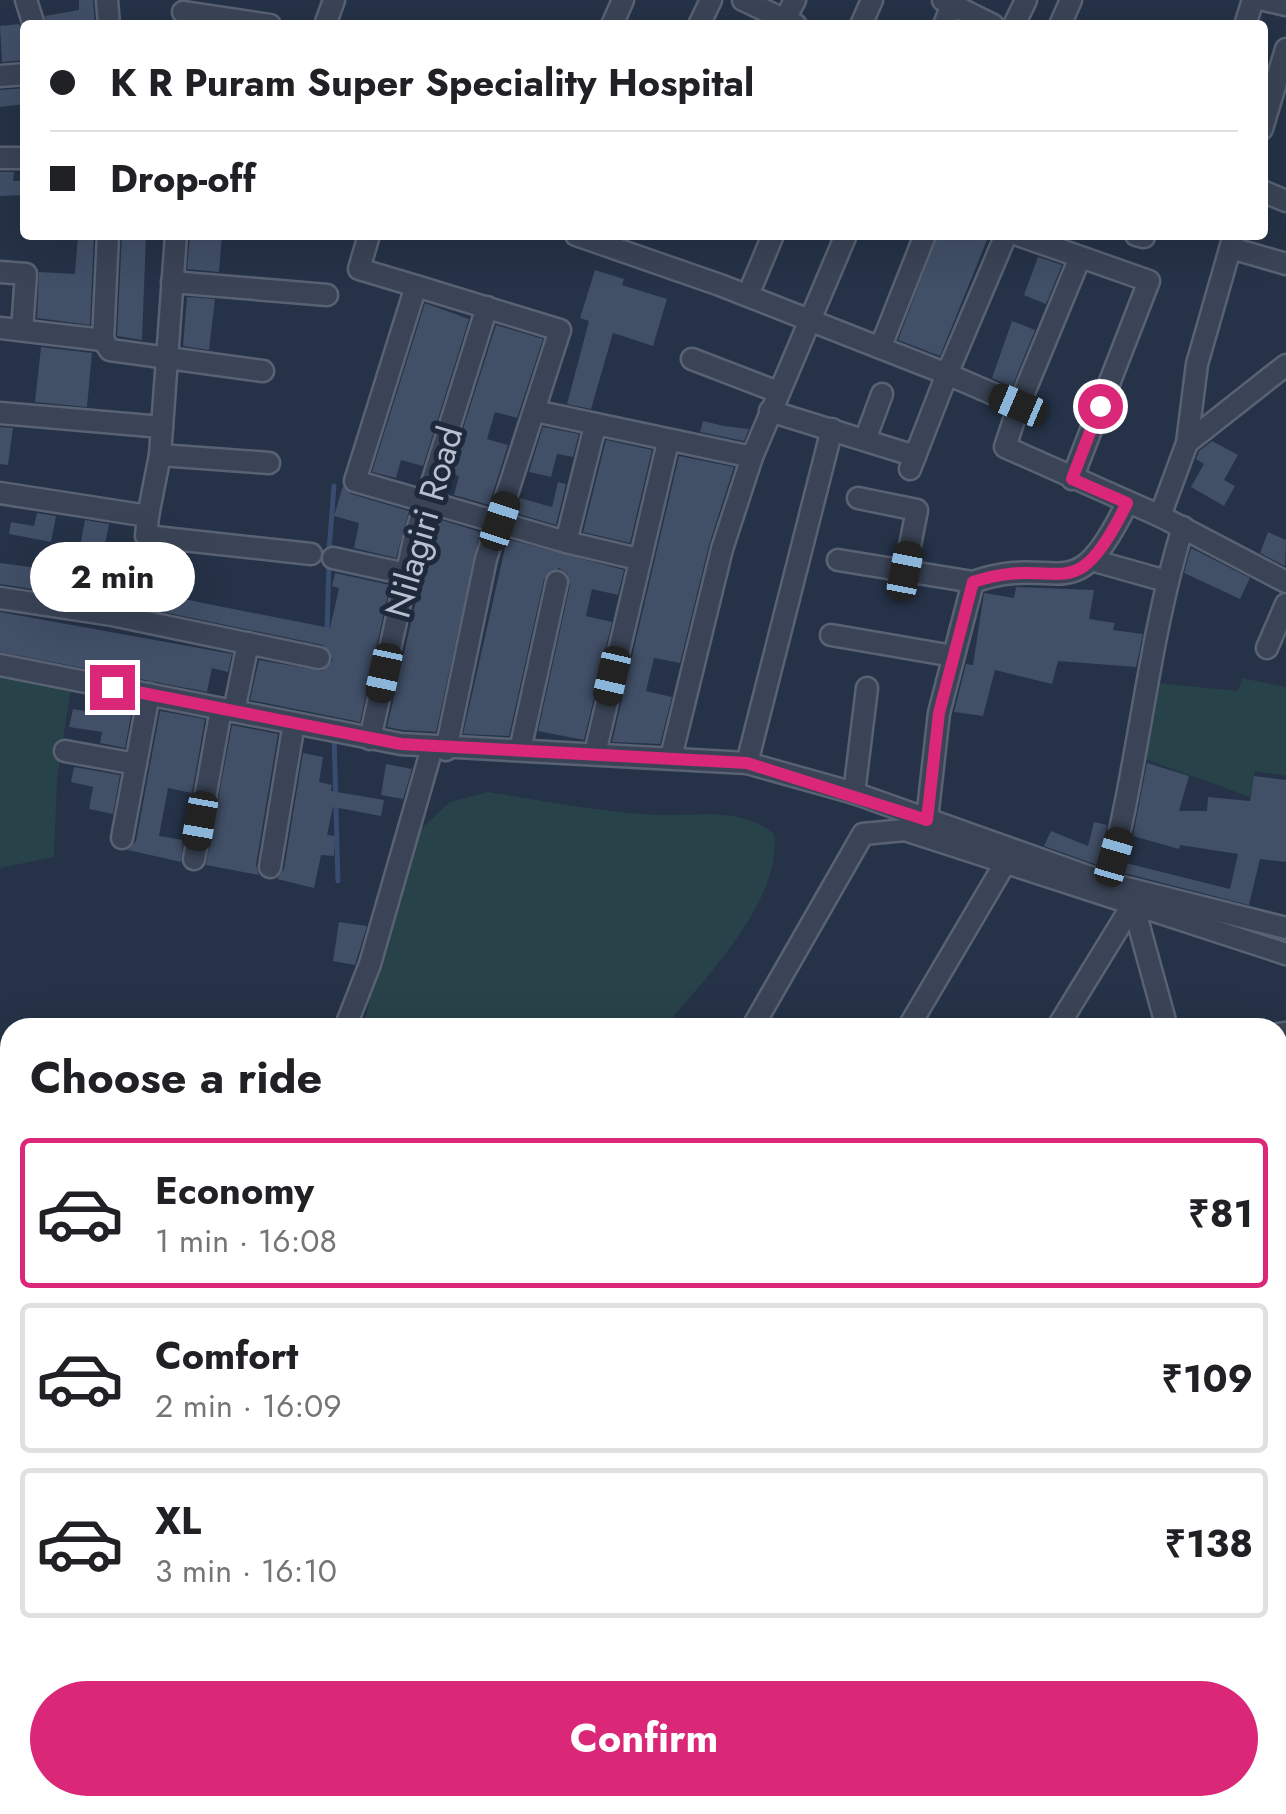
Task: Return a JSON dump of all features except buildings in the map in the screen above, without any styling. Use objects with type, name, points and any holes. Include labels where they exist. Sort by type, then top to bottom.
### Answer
[{"type":"street","points":[[743,0],[781,20]]},
{"type":"street","points":[[1264,0],[1286,5]]},
{"type":"street","points":[[948,8],[980,20]]},
{"type":"street","points":[[183,12],[237,20]]},
{"type":"street","points":[[1268,90],[1286,49]]},
{"type":"street","points":[[108,240],[103,340],[110,350],[263,372]]},
{"type":"street","points":[[176,240],[160,455],[146,536],[311,554]]},
{"type":"street","points":[[349,1018],[439,749],[486,559],[560,330],[359,269],[368,240]]},
{"type":"street","points":[[590,240],[881,346],[1018,405]]},
{"type":"street","points":[[748,295],[771,240]]},
{"type":"street","points":[[671,757],[722,549],[752,457],[844,240]]},
{"type":"street","points":[[881,346],[923,240]]},
{"type":"street","points":[[692,359],[832,429],[912,463],[1004,240]]},
{"type":"street","points":[[1030,240],[1149,282],[1072,479]]},
{"type":"street","points":[[1160,516],[1187,444],[1198,364],[1233,241],[1286,264]]},
{"type":"street","points":[[1080,260],[1018,405],[1005,447],[1183,527],[1286,582]]},
{"type":"street","points":[[0,272],[26,274],[22,330]]},
{"type":"street","points":[[172,282],[326,295]]},
{"type":"street","points":[[416,286],[355,481],[638,559]]},
{"type":"street","name":"Nilagiri Road","points":[[370,738],[426,500],[488,307]]},
{"type":"street","points":[[0,328],[103,340]]},
{"type":"street","points":[[1187,444],[1286,365]]},
{"type":"street","points":[[865,440],[882,394]]},
{"type":"street","points":[[535,412],[752,457]]},
{"type":"street","points":[[0,414],[162,427]]},
{"type":"street","points":[[566,542],[596,426]]},
{"type":"street","points":[[747,763],[832,429]]},
{"type":"street","points":[[595,753],[668,442]]},
{"type":"street","points":[[160,455],[269,463]]},
{"type":"street","points":[[0,494],[148,516]]},
{"type":"street","points":[[858,498],[917,510],[905,571]]},
{"type":"street","points":[[1095,561],[1127,503]]},
{"type":"street","points":[[1107,883],[1128,805],[1166,581],[1183,527]]},
{"type":"street","points":[[333,558],[406,574]]},
{"type":"street","points":[[838,560],[973,582],[1005,571],[1056,576],[1095,561],[1166,581]]},
{"type":"street","points":[[520,750],[557,582]]},
{"type":"street","points":[[927,820],[939,713],[973,582]]},
{"type":"street","points":[[0,598],[112,615],[319,658]]},
{"type":"street","points":[[1267,648],[1286,604]]},
{"type":"street","points":[[831,636],[953,656]]},
{"type":"street","points":[[194,859],[228,710],[248,643]]},
{"type":"street","points":[[0,665],[439,749],[595,753],[747,763],[854,793],[1107,883],[1286,928]]},
{"type":"street","points":[[854,793],[866,688]]},
{"type":"street","points":[[122,838],[149,694]]},
{"type":"street","points":[[270,867],[294,723]]},
{"type":"street","points":[[65,751],[136,764]]},
{"type":"street","points":[[758,1018],[863,834],[905,830],[1286,954]]},
{"type":"street","points":[[914,1018],[1004,865]]},
{"type":"street","points":[[1063,1018],[1134,904]]},
{"type":"street","points":[[1134,904],[1164,1018]]},
{"type":"green space","points":[[0,674],[71,688],[57,780],[54,857],[0,868]]},
{"type":"green space","points":[[1242,678],[1286,687],[1286,776],[1255,771],[1250,797],[1142,758],[1157,683],[1238,691]]},
{"type":"green space","points":[[488,792],[622,812],[728,815],[760,824],[774,834],[774,859],[754,911],[738,937],[672,1018],[366,1018],[397,851],[450,802]]},
{"type":"waterway","points":[[329,551],[334,486]]},
{"type":"waterway","points":[[327,631],[329,562]]},
{"type":"waterway","points":[[334,735],[338,881]]},
{"type":"route","points":[[112,687],[446,750],[595,753],[747,763],[854,793],[927,820],[939,713],[973,582],[1005,571],[1070,574],[1095,561],[1127,503],[1072,479],[1100,406]]}]
